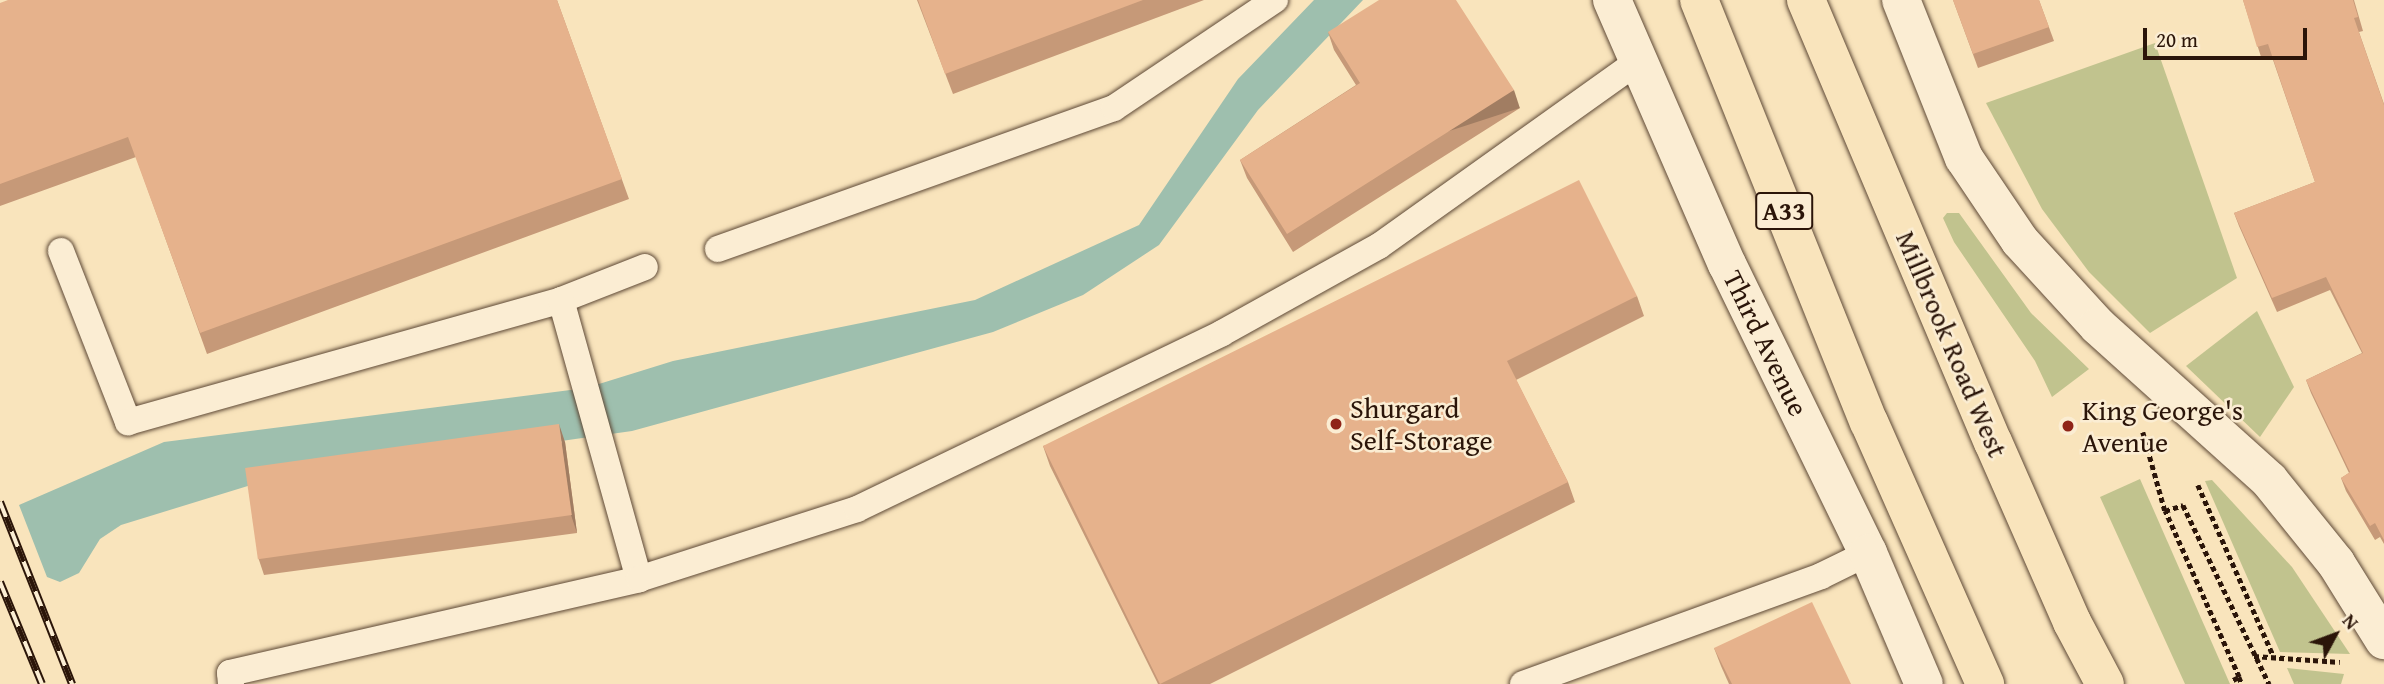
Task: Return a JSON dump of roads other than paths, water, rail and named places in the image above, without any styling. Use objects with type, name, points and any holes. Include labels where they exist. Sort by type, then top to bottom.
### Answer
[{"type":"highway","name":"A33","points":[[1699,0],[1869,422],[1985,684]]},
{"type":"highway","name":"Millbrook Road West","points":[[1806,0],[2072,622],[2105,684]]},
{"type":"highway","points":[[2072,622],[2129,684]]},
{"type":"street","name":"Third Avenue","points":[[1612,0],[1727,264],[1868,553],[1924,684]]},
{"type":"street","points":[[1901,0],[1964,158],[2020,240],[2098,326],[2269,480],[2336,563],[2384,640]]},
{"type":"lane","points":[[718,249],[1114,108],[1275,0]]},
{"type":"lane","points":[[231,684],[230,673],[639,579],[857,509],[1222,333],[1378,246],[1638,61]]},
{"type":"lane","points":[[61,251],[128,422],[561,300],[645,267]]},
{"type":"lane","points":[[561,300],[639,579]]},
{"type":"lane","points":[[1523,684],[1821,576],[1868,553]]},
{"type":"railway","points":[[0,502],[72,684]]},
{"type":"railway","points":[[0,582],[42,684]]},
{"type":"place","name":"Shurgard Self-Storage","points":[[1336,424]]},
{"type":"place","name":"King George's Avenue","points":[[2068,426]]}]
